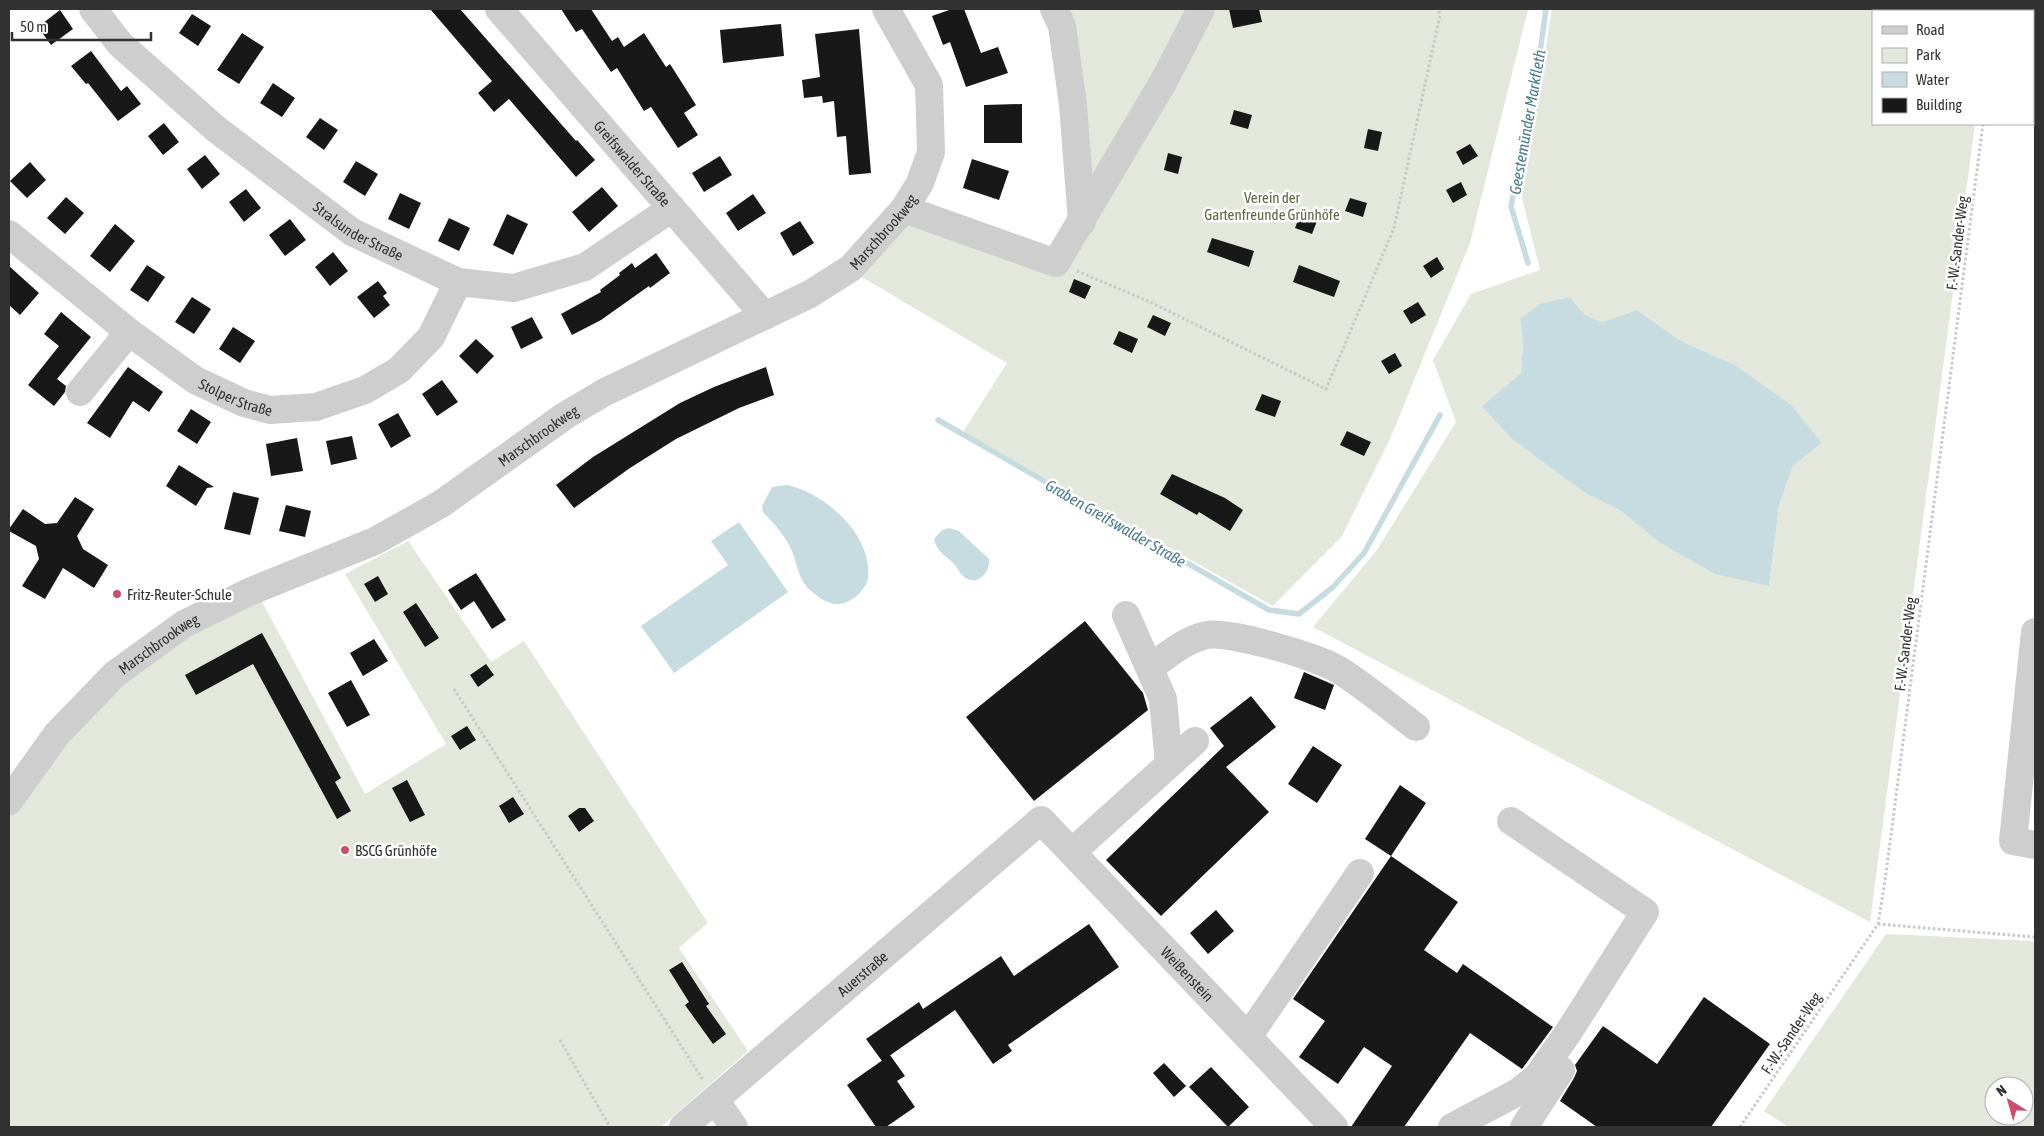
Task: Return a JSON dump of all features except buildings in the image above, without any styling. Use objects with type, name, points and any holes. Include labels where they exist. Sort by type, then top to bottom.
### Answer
[{"type":"street","name":"Stralsunder Straße","points":[[94,9],[120,44],[216,129],[352,232],[458,282],[514,288],[585,267],[672,208]]},
{"type":"street","name":"Greifswalder Straße","points":[[499,9],[765,316]]},
{"type":"street","name":"Marschbrookweg","points":[[9,802],[57,734],[115,674],[184,624],[249,592],[375,541],[441,504],[566,415],[605,392],[810,294],[851,268],[904,209],[920,183],[930,152],[929,85],[886,9]]},
{"type":"street","points":[[1054,9],[1062,26],[1073,105],[1082,222]]},
{"type":"street","points":[[904,209],[1056,262],[1082,222],[1165,80],[1201,9]]},
{"type":"street","name":"Stolper Straße","points":[[9,234],[130,332],[196,380],[244,403],[270,410],[316,407],[365,390],[399,370],[431,337],[458,282]]},
{"type":"street","points":[[80,392],[130,332]]},
{"type":"street","points":[[1126,615],[1151,667],[1163,699],[1169,764]]},
{"type":"street","points":[[2035,632],[2013,840],[2035,845]]},
{"type":"street","points":[[1151,667],[1182,646],[1205,635],[1228,635],[1318,660],[1338,669],[1416,727]]},
{"type":"street","points":[[1072,852],[1196,741]]},
{"type":"street","name":"Auerstraße","points":[[683,1127],[1040,820]]},
{"type":"street","name":"Weißenstein","points":[[1040,820],[1334,1127]]},
{"type":"street","points":[[1452,1127],[1518,1092],[1537,1077],[1568,1033],[1645,912],[1511,821]]},
{"type":"street","points":[[1248,1037],[1360,873]]},
{"type":"street","points":[[1524,1127],[1543,1095],[1616,990]]},
{"type":"street","points":[[715,1100],[734,1127]]},
{"type":"path","points":[[1056,262],[1148,300],[1326,389],[1394,228],[1440,15],[1438,9]]},
{"type":"path","name":"F.-W.-Sander-Weg","points":[[1740,1127],[1878,924],[1888,862],[1983,125]]},
{"type":"path","points":[[454,689],[715,1100]]},
{"type":"path","points":[[1878,924],[2035,937]]},
{"type":"path","points":[[560,1040],[610,1127]]},
{"type":"green space","name":"Verein der Gartenfreunde Grünhöfe","points":[[1046,9],[1528,9],[1470,243],[1390,439],[1342,536],[1273,606],[963,432],[1007,363],[855,273],[915,204],[1050,253],[1075,219]]},
{"type":"green space","points":[[1552,9],[1990,9],[1872,10],[1872,125],[1975,125],[1870,922],[1313,627],[1377,550],[1456,422],[1433,360],[1471,294],[1540,270],[1522,198]],"holes":[[[1570,297],[1585,315],[1602,322],[1637,310],[1681,341],[1735,365],[1822,443],[1793,466],[1779,505],[1769,586],[1660,542],[1621,511],[1585,493],[1482,406],[1521,373],[1523,343],[1520,319]]]},
{"type":"green space","points":[[408,541],[491,662],[524,641],[708,923],[679,948],[748,1051],[661,1127],[9,1127],[9,812],[60,738],[187,630],[260,598],[365,794],[446,744],[345,574]]},
{"type":"green space","points":[[1886,934],[2035,941],[2035,1127],[1788,1127],[1764,1111]]},
{"type":"water","points":[[1570,297],[1585,315],[1602,322],[1637,310],[1681,341],[1735,365],[1791,405],[1822,443],[1793,466],[1779,505],[1769,586],[1715,574],[1659,542],[1621,511],[1585,493],[1511,438],[1482,406],[1521,373],[1523,343],[1520,319],[1540,304]]},
{"type":"water","points":[[787,485],[816,497],[831,507],[844,518],[863,546],[868,562],[867,583],[856,597],[851,600],[835,604],[814,594],[805,585],[787,541],[763,512],[762,506],[772,487]]},
{"type":"water","points":[[739,522],[788,592],[674,673],[641,626],[728,565],[711,541]]},
{"type":"water","points":[[949,528],[959,531],[989,559],[987,570],[981,578],[977,580],[967,579],[937,548],[934,539],[942,530]]},
{"type":"waterway","name":"Geestemünder Markfleth","points":[[1528,263],[1511,206],[1535,89],[1546,9]]},
{"type":"waterway","name":"Graben Greifswalder Straße","points":[[938,420],[1269,610],[1299,614],[1333,587],[1364,553],[1440,415]]},
{"type":"place","name":"Fritz-Reuter-Schule","points":[[117,594]]},
{"type":"place","name":"BSCG Grünhöfe","points":[[345,850]]}]
